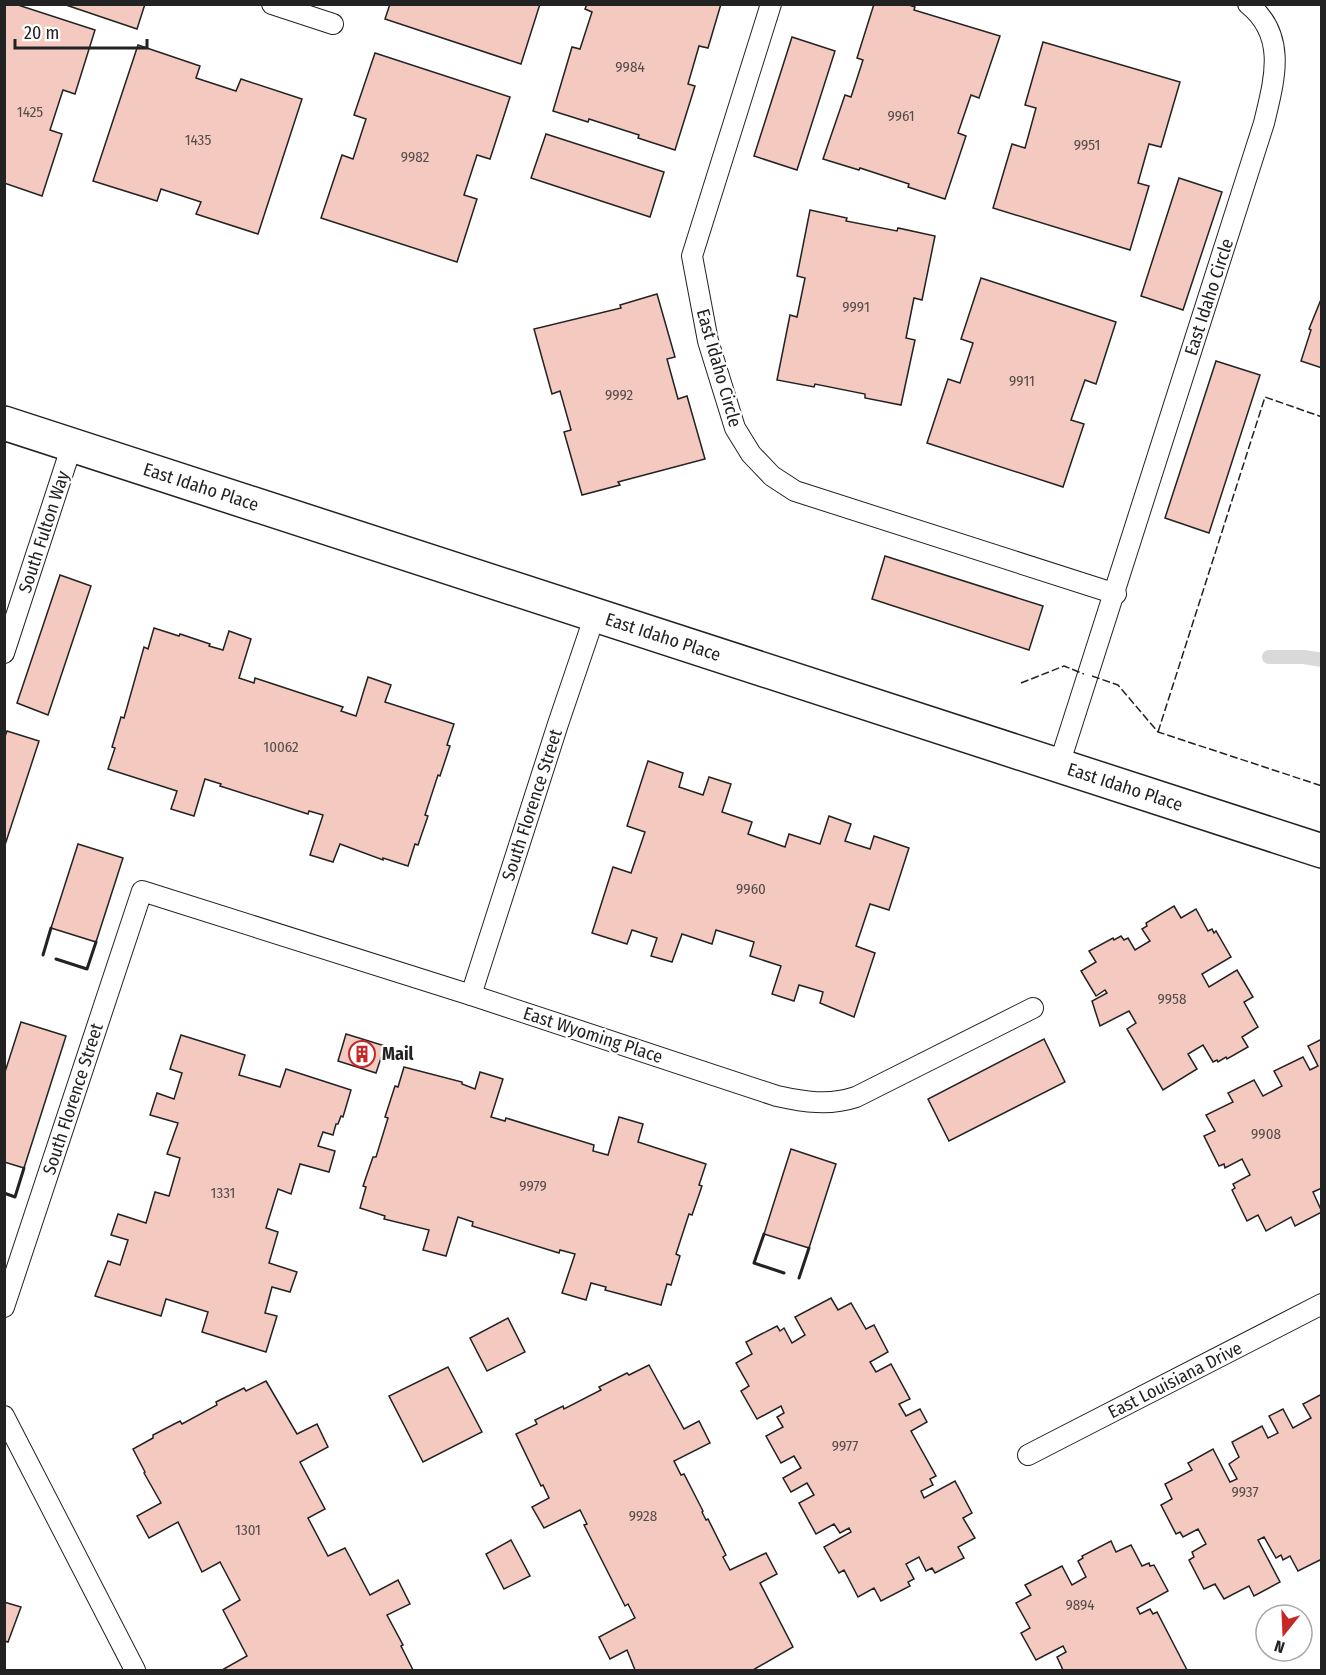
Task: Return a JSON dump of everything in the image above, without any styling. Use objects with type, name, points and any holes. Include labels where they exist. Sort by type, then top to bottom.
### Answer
[{"type":"street","name":"East Idaho Place","points":[[4,423],[1322,851]]},
{"type":"lane","points":[[272,4],[333,24]]},
{"type":"lane","name":"East Idaho Circle","points":[[771,4],[692,256],[708,341],[735,428],[751,454],[772,476],[795,491],[1116,594]]},
{"type":"lane","name":"East Idaho Circle","points":[[1059,765],[1116,594],[1268,106],[1275,72],[1275,49],[1266,23],[1248,4]]},
{"type":"lane","name":"South Fulton Way","points":[[4,653],[72,445]]},
{"type":"lane","name":"South Florence Street","points":[[471,995],[595,615]]},
{"type":"lane","name":"South Florence Street","points":[[4,1307],[142,891]]},
{"type":"lane","name":"East Wyoming Place","points":[[142,891],[471,995],[777,1096],[827,1103],[843,1102],[872,1090],[1033,1008]]},
{"type":"lane","name":"East Louisiana Drive","points":[[1028,1455],[1322,1304]]},
{"type":"lane","points":[[4,1416],[135,1671]]},
{"type":"building","points":[[4,4],[15,4],[95,30],[75,94],[63,90],[50,130],[62,134],[42,196],[4,183]]},
{"type":"building","points":[[63,4],[145,4],[137,29]]},
{"type":"building","points":[[390,4],[540,4],[521,64],[385,19]]},
{"type":"building","points":[[587,4],[721,4],[708,48],[699,46],[688,84],[695,86],[675,150],[638,138],[639,135],[589,119],[588,122],[553,111],[572,47],[580,49],[592,12],[585,9]]},
{"type":"building","points":[[874,4],[906,4],[915,7],[914,10],[1000,36],[979,98],[971,95],[958,133],[966,136],[945,199],[908,187],[909,184],[823,159],[845,95],[851,97],[863,60],[857,58]]},
{"type":"building","points":[[792,37],[835,51],[797,170],[754,156]]},
{"type":"building","points":[[1043,42],[1180,82],[1161,147],[1149,144],[1138,183],[1149,186],[1130,250],[993,208],[1012,144],[1025,148],[1036,108],[1025,105]]},
{"type":"building","points":[[138,45],[200,66],[196,78],[236,91],[241,79],[302,99],[258,234],[196,214],[201,202],[161,189],[157,201],[93,181]]},
{"type":"building","points":[[375,53],[510,97],[490,159],[477,155],[464,195],[477,199],[457,262],[321,218],[342,155],[353,159],[366,119],[354,115]]},
{"type":"building","points":[[546,134],[664,172],[650,217],[531,178]]},
{"type":"building","points":[[1179,178],[1222,192],[1183,310],[1141,296]]},
{"type":"building","points":[[810,210],[847,218],[846,221],[935,236],[922,300],[914,298],[906,338],[915,340],[901,405],[865,398],[865,394],[815,384],[814,387],[777,380],[790,315],[797,317],[805,278],[797,276]]},
{"type":"building","points":[[981,278],[1116,322],[1096,384],[1085,380],[1071,420],[1084,424],[1063,487],[927,443],[948,379],[960,383],[973,343],[961,339]]},
{"type":"building","points":[[657,294],[675,357],[667,359],[678,399],[687,396],[705,459],[618,482],[620,485],[582,495],[564,432],[571,430],[560,391],[552,394],[534,329],[621,308],[620,305]]},
{"type":"building","points":[[1322,297],[1322,368],[1301,361],[1311,330],[1309,329]]},
{"type":"building","points":[[1216,361],[1260,375],[1209,533],[1165,518]]},
{"type":"building","points":[[885,556],[1043,606],[1029,650],[872,599]]},
{"type":"building","points":[[60,575],[91,586],[48,715],[17,703]]},
{"type":"building","points":[[154,628],[179,636],[180,634],[223,650],[229,631],[251,639],[239,678],[254,683],[255,678],[343,707],[341,711],[356,716],[368,677],[391,685],[385,702],[454,724],[447,745],[450,746],[425,815],[428,816],[408,866],[383,858],[383,860],[340,844],[333,862],[310,855],[323,815],[309,811],[308,814],[220,786],[221,784],[205,779],[194,816],[171,809],[177,791],[108,769],[121,717],[124,718],[144,647],[148,649]]},
{"type":"building","points":[[7,731],[39,741],[4,848],[4,739]]},
{"type":"building","points":[[648,761],[683,773],[679,787],[703,795],[709,777],[731,784],[722,812],[752,822],[748,834],[785,847],[789,834],[820,844],[829,816],[851,824],[845,841],[870,849],[874,836],[909,848],[889,910],[870,904],[856,946],[875,953],[854,1017],[820,1003],[823,992],[799,985],[794,1001],[772,994],[781,966],[750,956],[754,942],[716,930],[712,944],[682,934],[672,962],[651,956],[657,938],[632,930],[627,944],[592,933],[613,867],[631,873],[645,832],[627,826]]},
{"type":"building","points":[[78,844],[123,858],[96,942],[51,928]]},
{"type":"building","points":[[1174,906],[1181,918],[1196,909],[1208,931],[1212,929],[1214,933],[1216,931],[1231,957],[1202,974],[1209,987],[1237,970],[1253,997],[1244,1002],[1258,1027],[1242,1037],[1248,1047],[1227,1059],[1226,1057],[1213,1062],[1203,1045],[1188,1054],[1197,1069],[1163,1090],[1127,1029],[1136,1023],[1129,1011],[1100,1026],[1092,1001],[1107,993],[1105,990],[1096,996],[1081,971],[1096,962],[1089,951],[1113,938],[1114,940],[1121,936],[1124,940],[1128,938],[1135,950],[1150,941],[1142,929],[1147,926],[1146,923]]},
{"type":"building","points":[[21,1022],[66,1036],[24,1168],[4,1162],[4,1075]]},
{"type":"building","name":"Mail","points":[[346,1034],[385,1046],[376,1073],[338,1061]]},
{"type":"building","points":[[181,1035],[245,1055],[239,1075],[280,1087],[286,1069],[351,1090],[343,1117],[341,1116],[336,1124],[333,1135],[323,1132],[318,1146],[335,1151],[329,1172],[300,1164],[291,1194],[278,1189],[266,1228],[278,1232],[269,1263],[297,1272],[290,1292],[272,1287],[265,1313],[277,1316],[266,1352],[202,1332],[208,1312],[166,1299],[161,1316],[95,1296],[108,1261],[120,1265],[128,1240],[111,1235],[118,1214],[146,1223],[155,1192],[169,1196],[180,1158],[167,1154],[178,1123],[150,1115],[157,1093],[174,1099],[182,1073],[170,1069]]},
{"type":"building","points":[[1044,1039],[1065,1082],[949,1141],[928,1099]]},
{"type":"building","points":[[1322,1039],[1322,1188],[1313,1192],[1322,1212],[1295,1226],[1291,1217],[1266,1231],[1258,1215],[1247,1221],[1232,1190],[1235,1188],[1233,1184],[1250,1175],[1242,1159],[1225,1168],[1224,1164],[1219,1166],[1204,1136],[1215,1131],[1206,1115],[1233,1102],[1228,1093],[1254,1080],[1263,1096],[1282,1086],[1274,1071],[1303,1057],[1310,1070],[1318,1066],[1308,1046]]},
{"type":"building","points":[[404,1067],[462,1082],[475,1089],[480,1072],[503,1079],[491,1117],[505,1121],[506,1118],[594,1145],[593,1151],[608,1155],[619,1117],[643,1124],[638,1142],[706,1164],[699,1185],[702,1186],[692,1215],[689,1214],[676,1254],[680,1256],[671,1285],[667,1284],[661,1305],[605,1290],[606,1287],[591,1283],[586,1300],[562,1293],[575,1254],[560,1250],[559,1253],[472,1226],[473,1222],[458,1217],[446,1256],[423,1250],[429,1230],[384,1219],[385,1216],[360,1208],[366,1187],[363,1186],[373,1157],[376,1157],[388,1118],[385,1117]]},
{"type":"building","points":[[791,1149],[836,1164],[809,1248],[764,1234]]},
{"type":"building","points":[[831,1298],[838,1310],[851,1303],[866,1329],[874,1325],[888,1352],[870,1362],[876,1372],[891,1364],[910,1399],[899,1404],[906,1416],[920,1409],[927,1422],[911,1431],[936,1476],[930,1479],[933,1485],[921,1491],[924,1498],[955,1481],[972,1513],[963,1518],[975,1538],[958,1547],[964,1558],[935,1573],[932,1568],[926,1571],[919,1557],[906,1564],[914,1579],[908,1582],[910,1586],[881,1601],[874,1588],[858,1597],[844,1570],[839,1573],[824,1547],[851,1532],[849,1528],[840,1533],[834,1524],[816,1534],[799,1503],[814,1495],[807,1483],[791,1492],[783,1478],[801,1468],[794,1456],[781,1463],[766,1436],[783,1427],[777,1417],[784,1413],[781,1406],[757,1419],[741,1391],[749,1386],[736,1363],[752,1354],[746,1342],[777,1326],[780,1331],[784,1328],[792,1343],[805,1335],[795,1317]]},
{"type":"building","points":[[508,1318],[525,1352],[487,1371],[470,1338]]},
{"type":"building","points":[[649,1365],[684,1429],[699,1421],[710,1443],[674,1461],[681,1475],[684,1474],[706,1520],[708,1519],[726,1555],[723,1557],[730,1570],[766,1553],[777,1574],[760,1583],[793,1647],[753,1670],[635,1670],[627,1650],[610,1659],[599,1637],[635,1618],[628,1604],[625,1606],[584,1525],[587,1524],[580,1510],[544,1528],[532,1507],[549,1498],[516,1434],[537,1424],[535,1420],[563,1406],[564,1409],[601,1390],[599,1387]]},
{"type":"building","points":[[448,1367],[482,1432],[423,1462],[389,1396]]},
{"type":"building","points":[[266,1381],[297,1434],[317,1424],[328,1447],[300,1462],[325,1509],[308,1518],[328,1556],[345,1548],[370,1595],[398,1580],[410,1604],[387,1615],[413,1670],[222,1670],[247,1656],[223,1610],[240,1600],[220,1562],[202,1572],[178,1522],[149,1538],[137,1516],[161,1503],[133,1449],[153,1438],[153,1435],[180,1421],[182,1424],[217,1405],[216,1402],[244,1388],[246,1391]]},
{"type":"building","points":[[1322,1394],[1322,1559],[1298,1571],[1290,1556],[1283,1560],[1281,1555],[1276,1558],[1264,1537],[1258,1540],[1280,1582],[1254,1596],[1249,1586],[1224,1599],[1215,1584],[1204,1589],[1189,1560],[1194,1557],[1192,1552],[1206,1544],[1198,1529],[1183,1537],[1180,1532],[1176,1534],[1161,1505],[1172,1499],[1165,1484],[1192,1470],[1188,1463],[1213,1449],[1230,1482],[1237,1479],[1229,1464],[1239,1457],[1232,1442],[1262,1426],[1268,1438],[1278,1433],[1269,1416],[1283,1409],[1293,1428],[1311,1418],[1303,1404]]},
{"type":"building","points":[[511,1540],[530,1576],[504,1589],[486,1554]]},
{"type":"building","points":[[1111,1541],[1116,1552],[1131,1545],[1142,1566],[1149,1563],[1150,1566],[1154,1565],[1168,1591],[1137,1608],[1140,1614],[1150,1609],[1153,1614],[1157,1612],[1187,1670],[1063,1670],[1057,1657],[1066,1652],[1063,1646],[1036,1660],[1021,1633],[1030,1628],[1016,1603],[1031,1595],[1025,1585],[1062,1566],[1072,1585],[1086,1577],[1078,1561],[1083,1558],[1082,1556]]},
{"type":"building","points":[[4,1602],[21,1607],[8,1642],[4,1641]]},
{"type":"waterway","points":[[1269,657],[1304,657],[1322,660]]},
{"type":"fence","points":[[1158,732],[1265,397],[1322,417]]},
{"type":"fence","points":[[1021,683],[1064,666],[1084,674]]},
{"type":"fence","points":[[1092,676],[1118,685],[1158,732],[1322,786]]},
{"type":"wall","points":[[43,955],[51,928]]},
{"type":"wall","points":[[56,959],[87,969],[96,942]]},
{"type":"wall","points":[[4,1193],[15,1197],[24,1168]]},
{"type":"wall","points":[[764,1234],[754,1263],[784,1273]]},
{"type":"wall","points":[[799,1278],[809,1248]]},
{"type":"place","name":"Mail","points":[[362,1054]]}]
